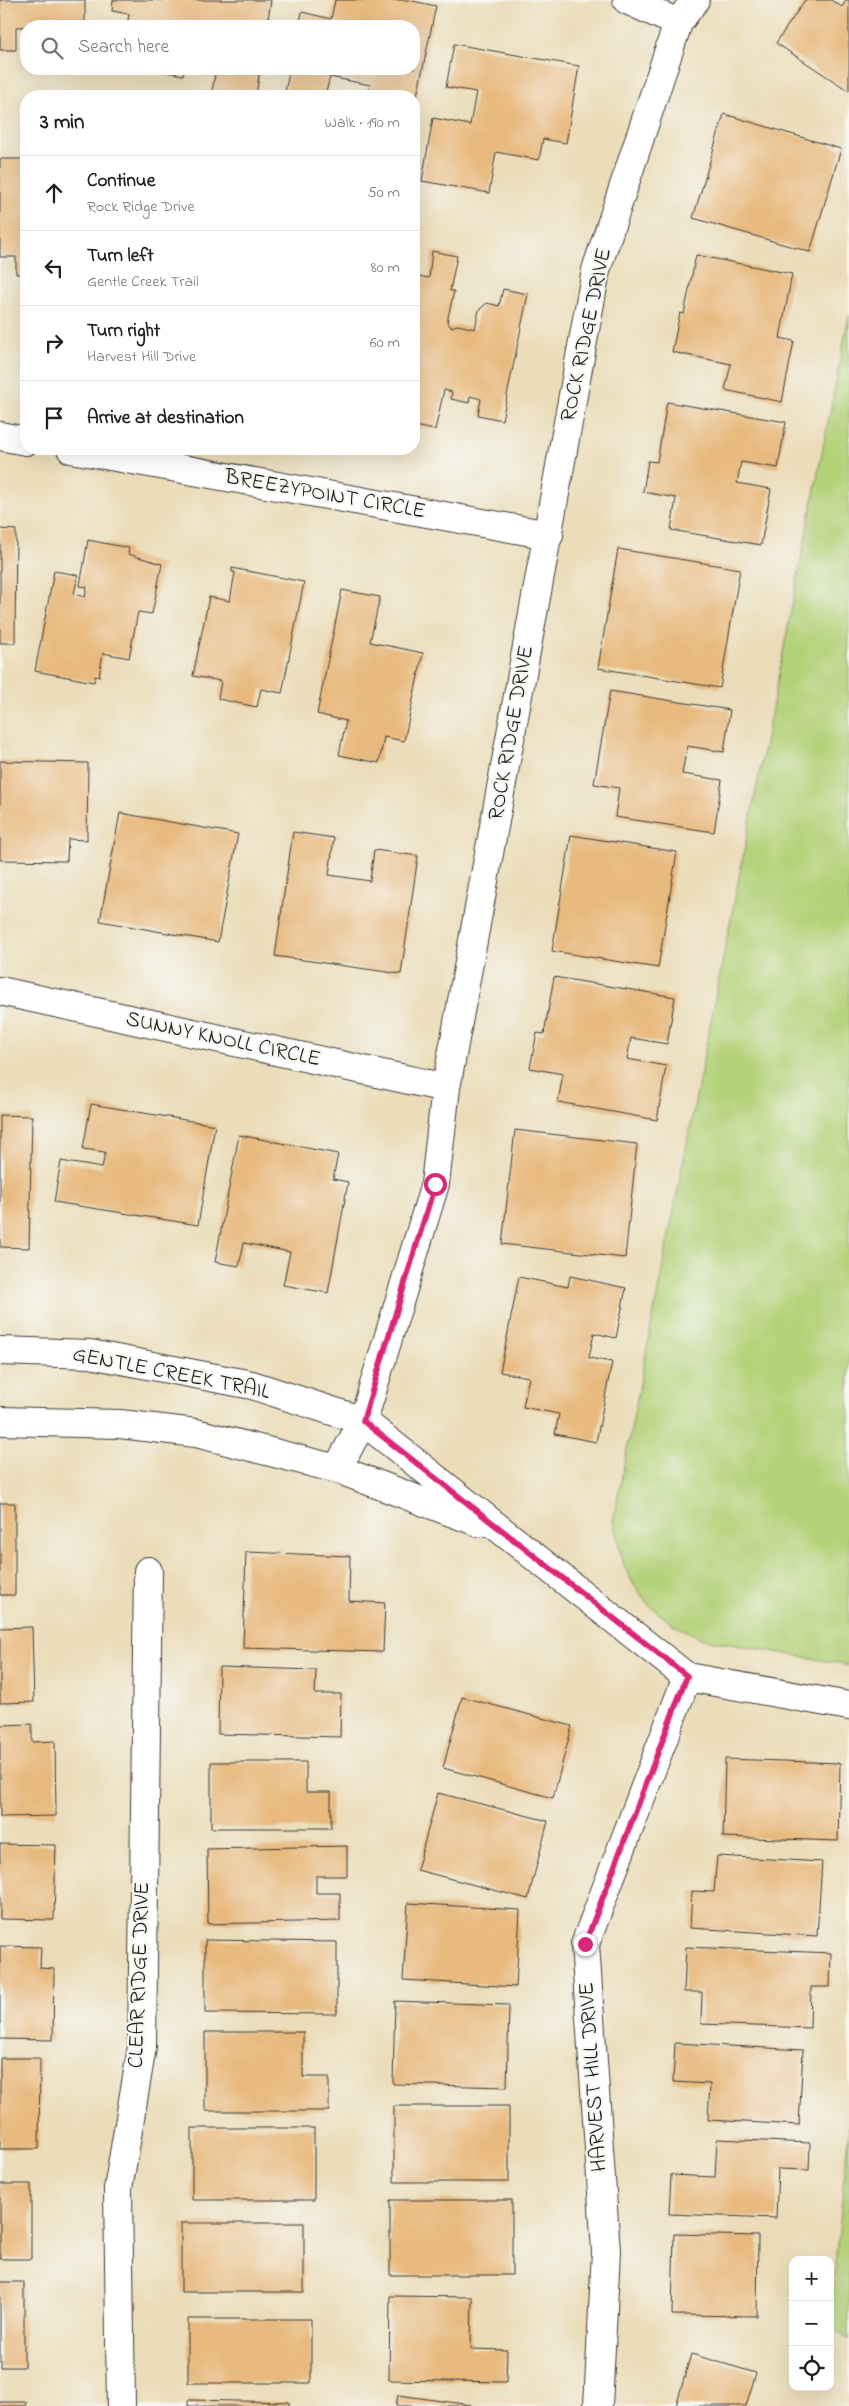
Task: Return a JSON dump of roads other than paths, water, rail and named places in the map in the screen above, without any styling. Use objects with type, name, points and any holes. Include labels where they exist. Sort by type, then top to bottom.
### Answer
[{"type":"street","points":[[627,0],[678,22]]},
{"type":"street","name":"ROCK RIDGE DRIVE","points":[[337,1469],[363,1421],[435,1184],[446,1088],[549,535],[596,270],[678,22],[695,0]]},
{"type":"street","points":[[0,436],[20,440]]},
{"type":"street","name":"BREEZYPOINT CIRCLE","points":[[104,455],[549,535]]},
{"type":"street","name":"SUNNY KNOLL CIRCLE","points":[[0,991],[446,1088]]},
{"type":"street","name":"GENTLE CREEK TRAIL","points":[[0,1351],[90,1354],[252,1385],[363,1421],[510,1534],[687,1676],[849,1706]]},
{"type":"street","name":"GENTLE CREEK TRAIL","points":[[0,1421],[120,1424],[196,1433],[337,1469],[510,1534]]},
{"type":"street","name":"CLEAR RIDGE DRIVE","points":[[121,2406],[118,2189],[142,2047],[148,1571]]},
{"type":"street","name":"HARVEST HILL DRIVE","points":[[598,2406],[606,2250],[585,1944],[687,1676]]}]
